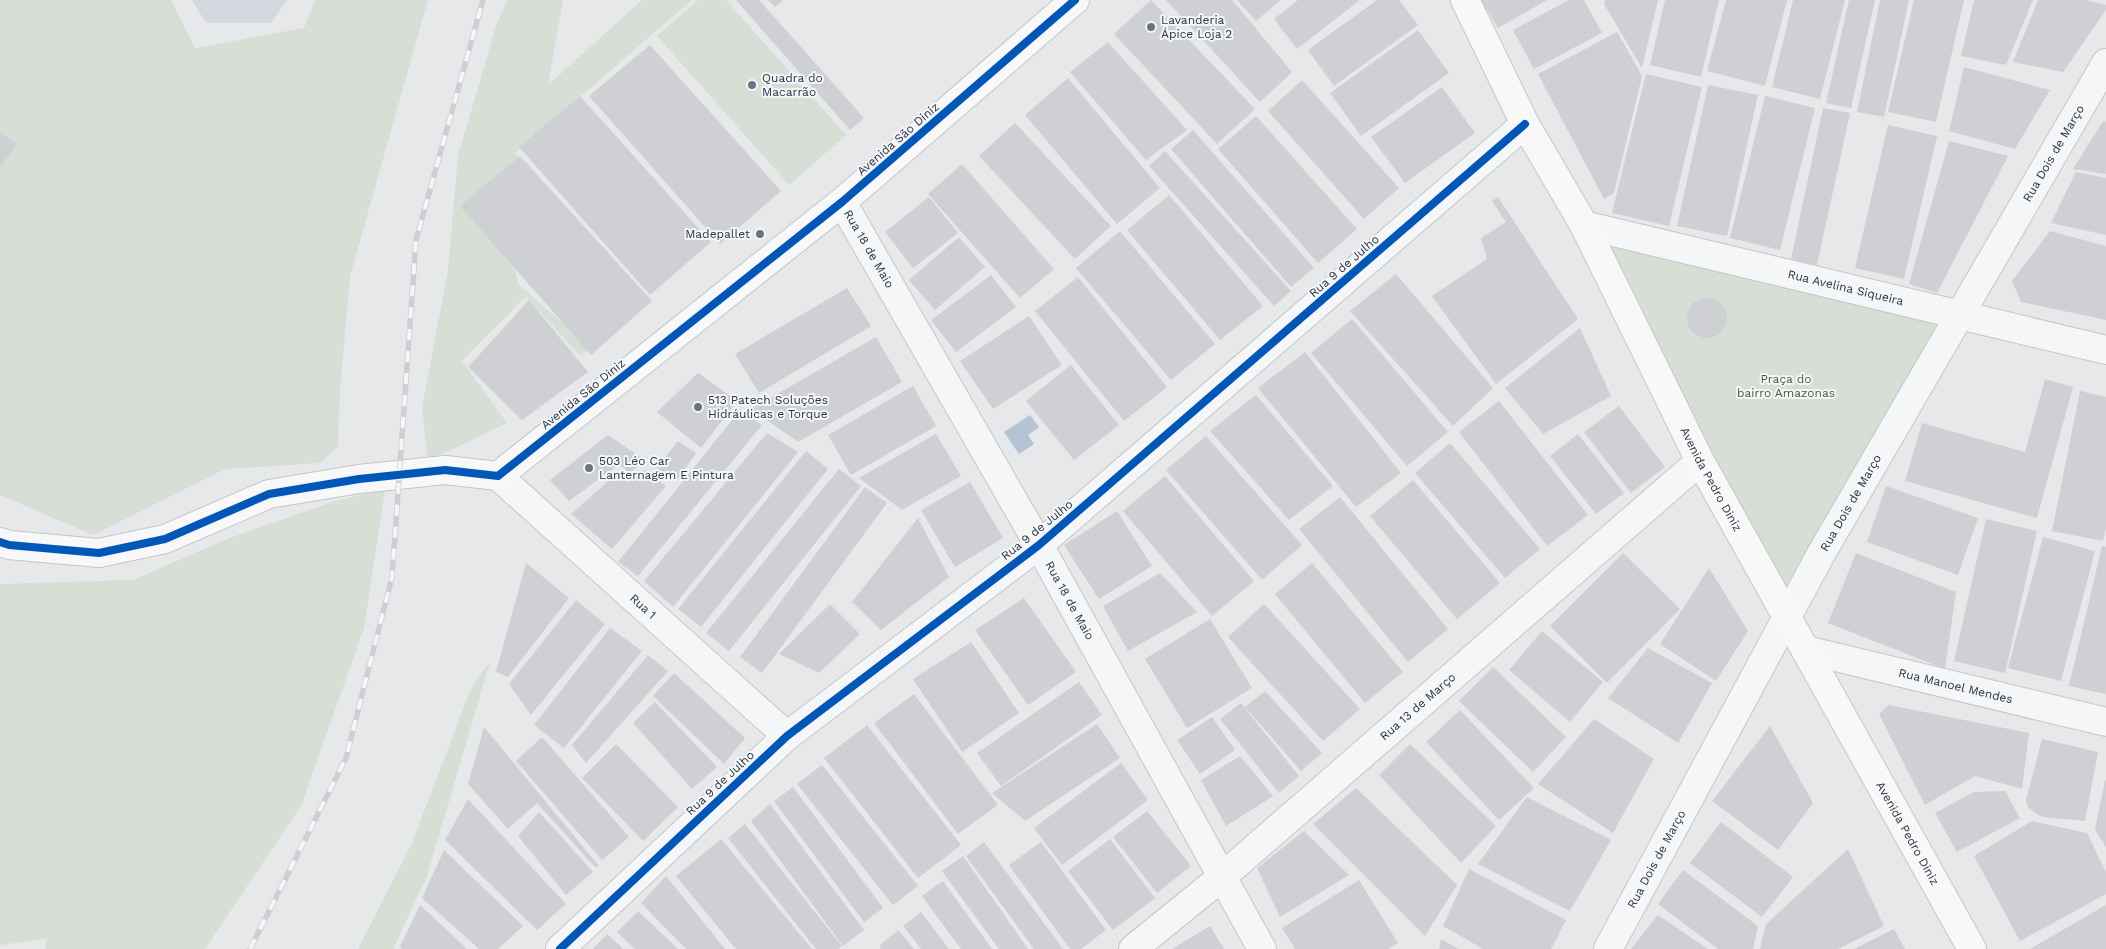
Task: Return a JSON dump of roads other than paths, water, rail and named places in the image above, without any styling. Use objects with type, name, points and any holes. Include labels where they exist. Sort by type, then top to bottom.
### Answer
[{"type":"street","name":"Avenida São Diniz","points":[[498,476],[842,202],[1075,0]]},
{"type":"street","name":"Avenida Pedro Diniz","points":[[1465,0],[1525,124],[1584,225],[1700,461],[1972,949]]},
{"type":"street","name":"Rua Dois de Março","points":[[1608,949],[1787,615],[2106,64]]},
{"type":"street","name":"Rua 9 de Julho","points":[[560,949],[787,736],[1039,545],[1525,124]]},
{"type":"street","name":"Rua 18 de Maio","points":[[842,202],[1039,545],[1262,949]]},
{"type":"street","name":"Rua Avelina Siqueira","points":[[1584,225],[2106,350]]},
{"type":"street","name":"Rua 13 de Março","points":[[1133,949],[1222,876],[1700,461]]},
{"type":"street","points":[[0,542],[9,545],[99,553],[165,539],[269,494],[359,479],[445,470],[498,476]]},
{"type":"street","name":"Rua 1","points":[[498,476],[787,736]]},
{"type":"street","name":"Rua Manoel Mendes","points":[[1806,650],[2106,722]]},
{"type":"water","points":[[1030,415],[1039,427],[1028,435],[1034,444],[1019,454],[1004,432]]},
{"type":"railway","points":[[250,949],[346,758],[392,577],[416,240],[483,0]]},
{"type":"place","name":"Lavanderia Ápice Loja 2","points":[[1151,27]]},
{"type":"place","name":"Quadra do Macarrão","points":[[752,85]]},
{"type":"place","name":"Madepallet","points":[[760,234]]},
{"type":"place","name":"513 Patech Soluções Hidráulicas e Torque","points":[[698,407]]},
{"type":"place","name":"503 Léo Car Lanternagem E Pintura","points":[[589,468]]},
{"type":"park label","name":"Praça do bairro Amazonas","points":[[1786,386]]}]
